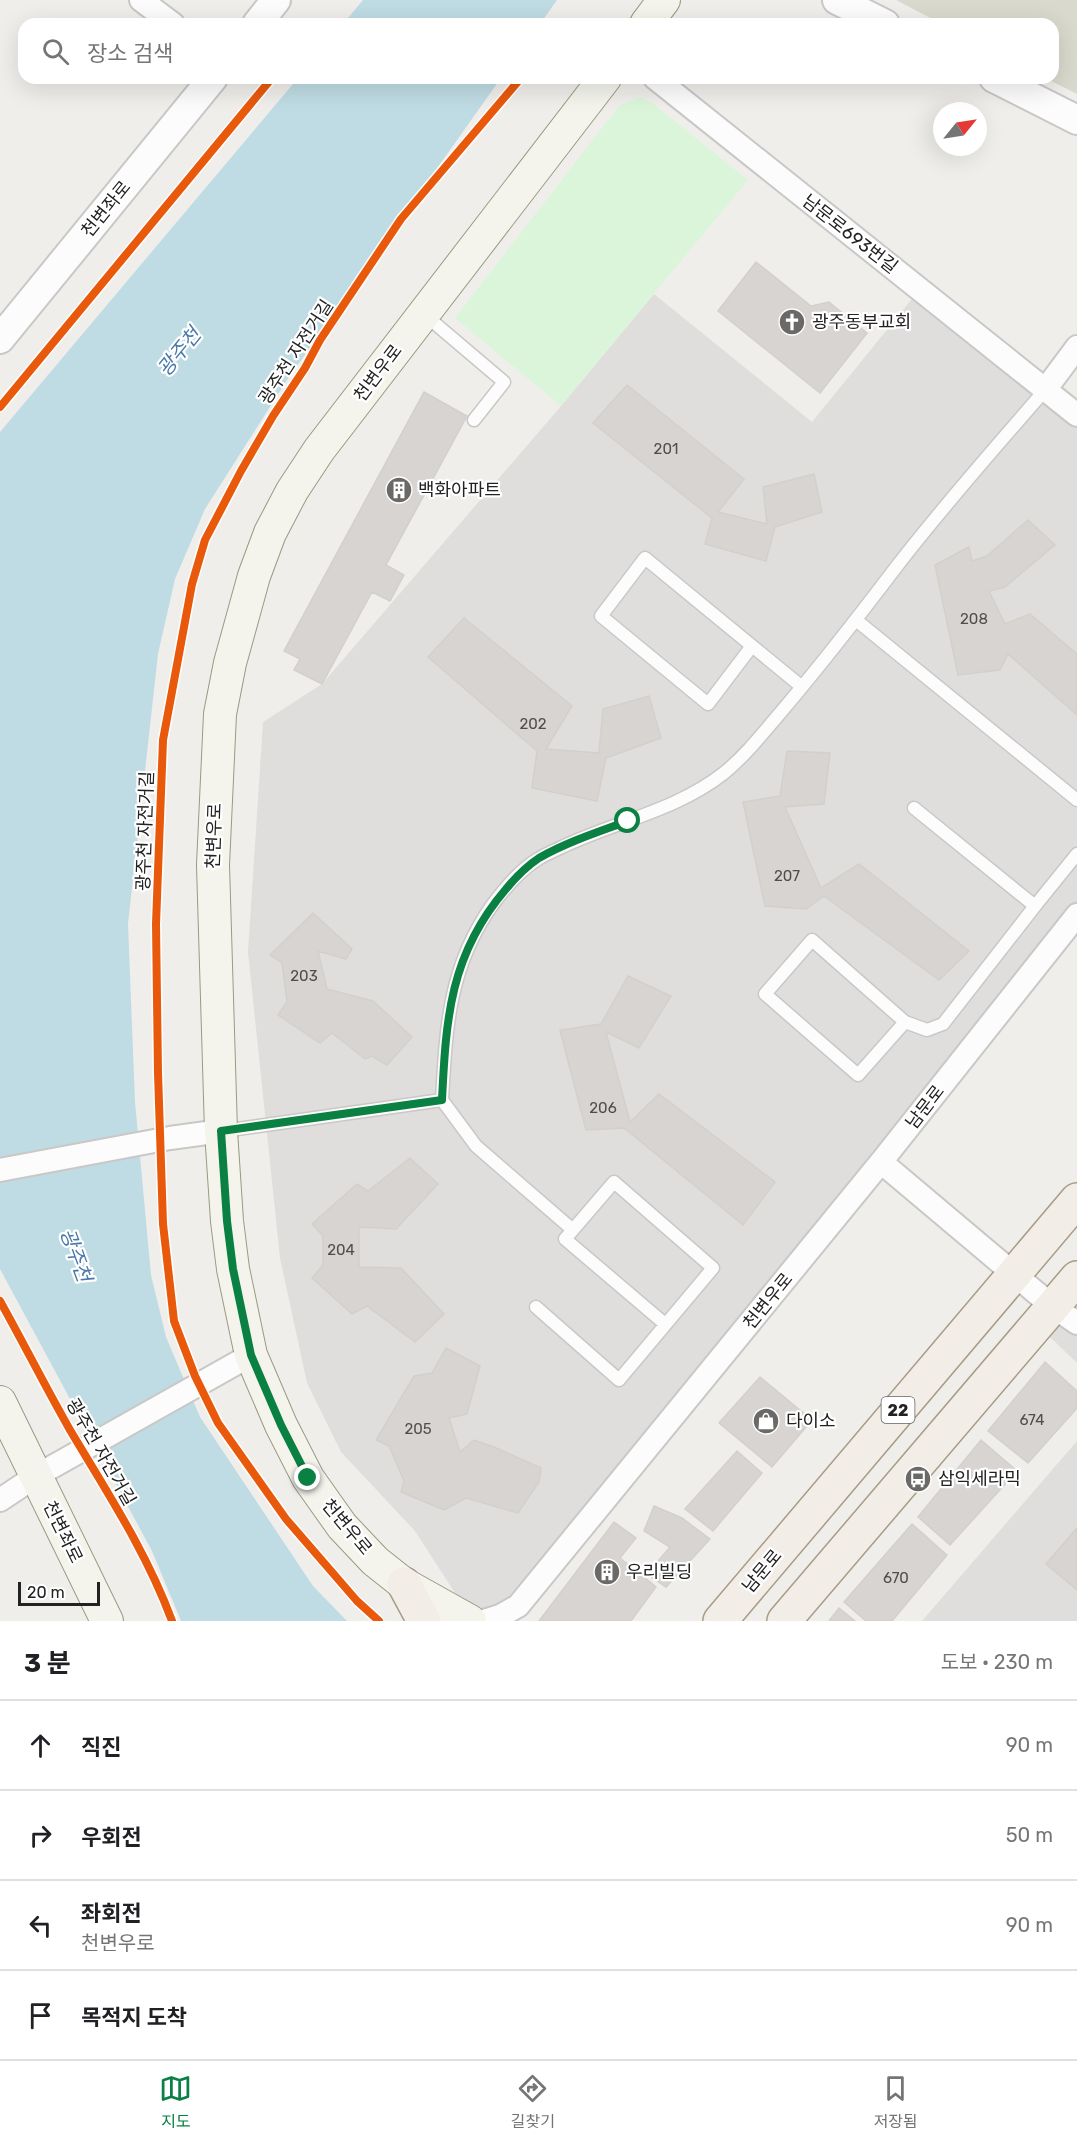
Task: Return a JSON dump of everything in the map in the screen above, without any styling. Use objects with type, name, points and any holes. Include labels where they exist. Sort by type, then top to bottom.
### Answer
[{"type":"main road","points":[[650,18],[664,0]]},
{"type":"main road","name":"천변우로","points":[[470,1621],[404,1584],[375,1560],[342,1526],[308,1478],[281,1425],[251,1355],[233,1269],[227,1221],[221,1131],[213,865],[220,714],[233,652],[254,576],[270,533],[292,490],[319,450],[600,84]]},
{"type":"main road","name":"남문로","points":[[720,1621],[1077,1200]]},
{"type":"main road","points":[[784,1621],[1065,1315],[1077,1278]]},
{"type":"main road","name":"천변좌로","points":[[0,1402],[107,1621]]},
{"type":"main road","points":[[404,1584],[424,1621]]},
{"type":"street","points":[[141,0],[165,18]]},
{"type":"street","points":[[261,18],[276,0]]},
{"type":"street","points":[[837,0],[873,18]]},
{"type":"street","name":"천변좌로","points":[[0,339],[208,84]]},
{"type":"street","name":"남문로693번길","points":[[662,84],[1077,415]]},
{"type":"street","points":[[1006,84],[1077,120]]},
{"type":"street","points":[[1045,390],[1077,347]]},
{"type":"street","name":"남문로","points":[[881,1162],[1077,915]]},
{"type":"street","points":[[0,1170],[170,1138],[221,1131]]},
{"type":"street","points":[[881,1162],[1065,1315]]},
{"type":"street","name":"천변우로","points":[[484,1621],[500,1616],[518,1606],[881,1162]]},
{"type":"street","points":[[0,1500],[36,1476],[251,1355]]},
{"type":"lane","points":[[424,314],[504,382],[474,420]]},
{"type":"lane","points":[[573,1230],[476,1146],[442,1100],[445,1044],[458,970],[473,934],[507,888],[538,859],[587,836],[671,806],[724,773],[747,751],[802,687],[916,541],[1045,390]]},
{"type":"lane","points":[[752,646],[708,704],[601,616],[645,558],[802,687]]},
{"type":"lane","points":[[856,620],[1077,800]]},
{"type":"lane","points":[[914,808],[1035,906]]},
{"type":"lane","points":[[905,1022],[858,1076],[765,994],[812,940],[905,1022],[927,1030],[943,1024],[1077,854]]},
{"type":"lane","points":[[221,1131],[442,1100]]},
{"type":"lane","points":[[536,1307],[619,1380],[713,1268],[614,1182],[566,1239],[665,1324]]},
{"type":"shaded area","points":[[896,0],[1077,0],[1077,94],[1057,84],[1059,84],[1059,18],[930,18]]},
{"type":"shaded area","points":[[920,289],[1077,415],[1077,914],[518,1606],[473,1621],[415,1531],[341,1452],[307,1383],[280,1258],[248,952],[263,722],[322,684],[654,294],[812,422]]},
{"type":"shaded area","points":[[1077,1302],[1077,1363],[1050,1337]]},
{"type":"shaded area","points":[[1077,1441],[1077,1621],[922,1621]]},
{"type":"green space","points":[[640,97],[651,102],[748,180],[561,406],[455,318],[619,106]]},
{"type":"water","points":[[363,0],[557,0],[544,18],[348,18]]},
{"type":"water","name":"광주천","points":[[293,84],[497,84],[287,380],[205,509],[175,579],[158,654],[128,924],[135,1102],[151,1275],[166,1337],[200,1417],[313,1586],[347,1621],[181,1621],[152,1551],[0,1269],[0,432]]},
{"type":"building","name":"광주동부교회","points":[[756,262],[811,306],[829,302],[867,333],[820,393],[718,311]]},
{"type":"building","points":[[627,385],[744,479],[718,512],[767,524],[763,487],[814,474],[822,512],[775,527],[766,561],[705,544],[712,518],[593,423]]},
{"type":"building","name":"백화아파트","points":[[424,392],[467,416],[386,565],[404,575],[390,601],[372,592],[322,684],[294,670],[300,659],[284,651]]},
{"type":"building","points":[[1028,520],[1055,545],[1005,587],[989,591],[1005,624],[1030,614],[1077,654],[1077,715],[1008,654],[1000,670],[958,675],[935,565],[969,547],[972,561],[987,556]]},
{"type":"building","points":[[464,618],[572,706],[546,749],[599,753],[603,709],[649,696],[661,738],[606,758],[597,801],[532,788],[537,751],[428,657]]},
{"type":"building","points":[[787,751],[830,753],[824,804],[785,807],[821,888],[859,864],[969,951],[939,980],[824,896],[806,909],[765,906],[743,802],[780,796]]},
{"type":"building","points":[[313,913],[352,949],[346,959],[318,951],[327,989],[373,1001],[412,1037],[387,1065],[372,1056],[365,1059],[332,1033],[320,1043],[278,1015],[287,1002],[282,963],[270,955]]},
{"type":"building","points":[[628,976],[671,996],[639,1048],[606,1032],[630,1122],[659,1094],[775,1182],[743,1225],[624,1128],[586,1130],[560,1030],[601,1024]]},
{"type":"building","points":[[410,1158],[438,1184],[396,1229],[359,1227],[359,1267],[401,1268],[444,1314],[415,1342],[367,1306],[352,1314],[312,1278],[323,1265],[323,1236],[312,1224],[357,1184],[368,1191]]},
{"type":"building","points":[[446,1348],[480,1366],[467,1414],[449,1418],[460,1452],[474,1440],[541,1468],[539,1482],[518,1513],[466,1498],[444,1510],[401,1492],[404,1481],[389,1446],[376,1440],[414,1376],[432,1373]]},
{"type":"building","points":[[1045,1362],[1077,1391],[1077,1408],[1028,1463],[988,1431]]},
{"type":"building","name":"다이소","points":[[760,1377],[812,1420],[772,1467],[719,1423]]},
{"type":"building","points":[[981,1440],[1017,1471],[950,1545],[918,1517]]},
{"type":"building","points":[[737,1451],[762,1473],[713,1531],[685,1509]]},
{"type":"building","points":[[654,1506],[682,1518],[710,1539],[666,1587],[647,1574],[670,1547],[644,1531]]},
{"type":"building","name":"우리빌딩","points":[[614,1522],[636,1538],[620,1558],[656,1587],[631,1621],[539,1621]]},
{"type":"building","points":[[912,1524],[947,1555],[892,1621],[866,1621],[844,1602]]},
{"type":"building","points":[[1077,1528],[1077,1590],[1046,1564]]},
{"type":"building","points":[[839,1608],[855,1621],[829,1621]]},
{"type":"cycle path","points":[[0,407],[267,84]]},
{"type":"cycle path","name":"광주천 자전거길","points":[[379,1621],[357,1601],[286,1519],[218,1423],[195,1376],[174,1321],[163,1224],[158,1073],[156,924],[163,740],[192,584],[205,540],[241,471],[320,340],[401,219],[516,84]]},
{"type":"cycle path","name":"광주천 자전거길","points":[[0,1301],[70,1430],[151,1571],[172,1621]]},
{"type":"place","name":"광주동부교회","points":[[792,322]]},
{"type":"place","name":"백화아파트","points":[[399,490]]},
{"type":"place","name":"다이소","points":[[766,1421]]},
{"type":"place","name":"삼익세라믹","points":[[918,1479]]},
{"type":"place","name":"우리빌딩","points":[[607,1572]]},
{"type":"route","points":[[308,1478],[281,1425],[251,1355],[233,1269],[227,1221],[221,1131],[442,1100],[445,1044],[458,970],[473,934],[494,903],[527,867],[538,859],[587,836],[628,821]]}]
